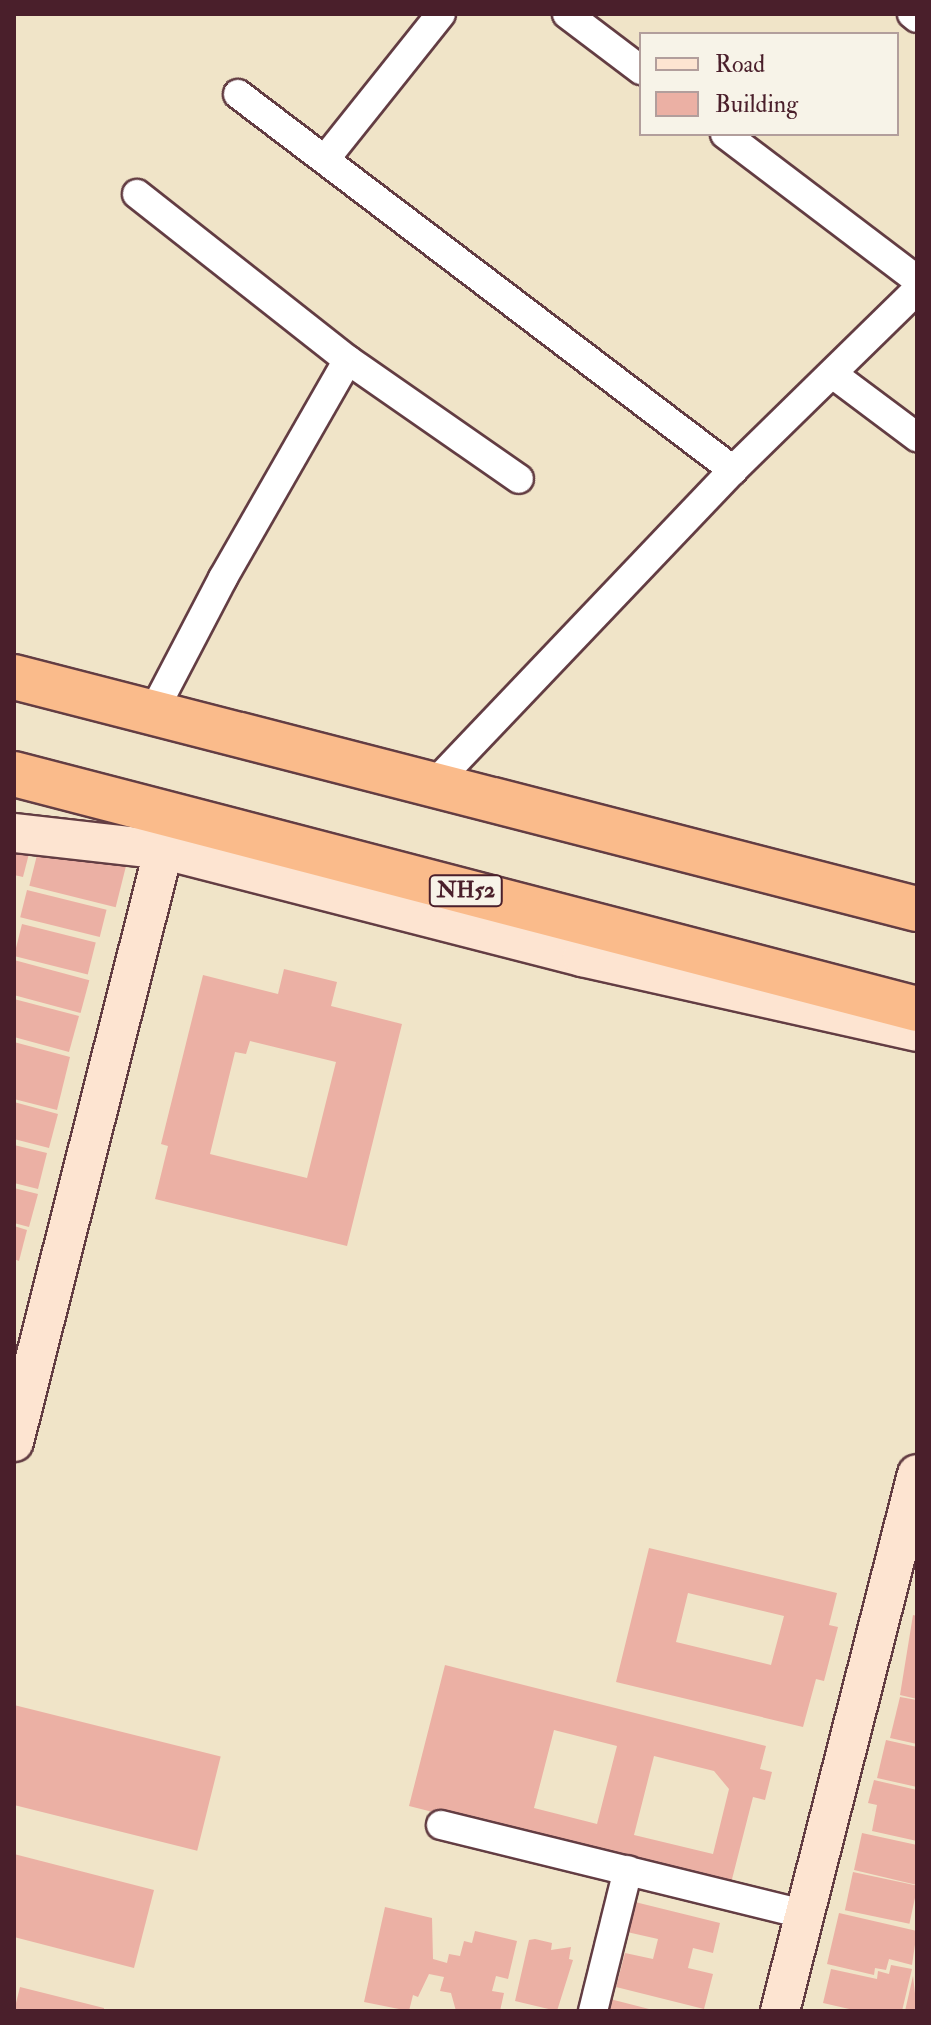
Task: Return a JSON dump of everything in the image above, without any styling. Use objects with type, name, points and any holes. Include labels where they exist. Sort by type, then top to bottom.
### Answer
[{"type":"highway","points":[[14,677],[917,909]]},
{"type":"highway","name":"NH52","points":[[14,774],[168,832],[917,1009]]},
{"type":"street","points":[[326,158],[441,14]]},
{"type":"street","points":[[567,14],[639,68]]},
{"type":"street","points":[[912,14],[917,18]]},
{"type":"street","points":[[238,94],[733,470]]},
{"type":"street","points":[[728,136],[917,280]]},
{"type":"street","points":[[137,194],[348,360],[519,479]]},
{"type":"street","points":[[433,785],[733,470],[834,375],[917,290]]},
{"type":"street","points":[[153,712],[223,578],[348,360]]},
{"type":"street","points":[[834,375],[917,437]]},
{"type":"street","points":[[14,1442],[20,1389],[168,832]]},
{"type":"street","points":[[14,833],[168,832],[582,957],[917,1032]]},
{"type":"street","points":[[780,2011],[917,1474]]},
{"type":"street","points":[[441,1825],[804,1914]]},
{"type":"street","points":[[593,2011],[628,1870]]},
{"type":"building","points":[[14,838],[32,842],[23,877],[14,875]]},
{"type":"building","points":[[40,843],[126,865],[116,907],[29,886]]},
{"type":"building","points":[[27,890],[107,910],[100,937],[20,917]]},
{"type":"building","points":[[22,924],[96,942],[88,974],[14,956]]},
{"type":"building","points":[[14,960],[89,980],[81,1013],[14,995]]},
{"type":"building","points":[[284,969],[337,982],[331,1006],[402,1024],[347,1246],[155,1199],[168,1146],[161,1144],[203,975],[278,994]],"holes":[[[250,1041],[336,1062],[307,1178],[210,1154],[235,1052],[246,1054]]]},
{"type":"building","points":[[14,999],[79,1016],[69,1052],[14,1037]]},
{"type":"building","points":[[14,1042],[70,1057],[57,1110],[14,1099]]},
{"type":"building","points":[[14,1102],[58,1114],[49,1148],[14,1139]]},
{"type":"building","points":[[14,1145],[47,1153],[38,1189],[14,1183]]},
{"type":"building","points":[[14,1188],[38,1194],[29,1227],[14,1223]]},
{"type":"building","points":[[14,1226],[27,1230],[19,1261],[14,1259]]},
{"type":"building","points":[[649,1548],[837,1593],[829,1625],[838,1627],[824,1681],[816,1679],[803,1727],[616,1682]],"holes":[[[688,1593],[784,1616],[771,1665],[676,1642]]]},
{"type":"building","points":[[913,1615],[917,1616],[917,1699],[900,1695]]},
{"type":"building","points":[[445,1665],[766,1746],[760,1769],[772,1772],[765,1800],[753,1797],[730,1887],[409,1806]],"holes":[[[554,1730],[617,1746],[597,1824],[534,1808]],[[654,1756],[714,1771],[729,1789],[713,1854],[634,1835]]]},
{"type":"building","points":[[900,1697],[917,1700],[917,1744],[890,1738]]},
{"type":"building","points":[[14,1705],[221,1757],[197,1851],[14,1805]]},
{"type":"building","points":[[886,1740],[917,1747],[917,1787],[877,1778]]},
{"type":"building","points":[[874,1780],[917,1790],[917,1841],[872,1831],[877,1805],[868,1803]]},
{"type":"building","points":[[862,1833],[917,1845],[917,1885],[854,1870]]},
{"type":"building","points":[[14,1854],[154,1890],[134,1968],[14,1937]]},
{"type":"building","points":[[853,1872],[917,1886],[909,1924],[845,1910]]},
{"type":"building","points":[[635,1902],[720,1923],[713,1953],[693,1948],[688,1968],[713,1974],[704,2009],[616,1987],[625,1953],[653,1959],[658,1939],[627,1932]]},
{"type":"building","points":[[385,1907],[432,1918],[433,1959],[447,1963],[449,1954],[460,1956],[464,1941],[472,1943],[475,1931],[517,1941],[508,1979],[496,1976],[492,1991],[504,1993],[500,2011],[456,2011],[451,1993],[440,1991],[444,1977],[429,1974],[418,1997],[413,1995],[409,2011],[364,2002]]},
{"type":"building","points":[[839,1913],[917,1931],[912,1965],[889,1959],[886,1970],[875,1968],[874,1975],[827,1964]]},
{"type":"building","points":[[529,1940],[552,1943],[551,1950],[571,1947],[569,1959],[573,1960],[557,2011],[515,2001]]},
{"type":"building","points":[[891,1965],[912,1969],[902,2011],[858,2011],[823,2003],[831,1969],[877,1979],[878,1971],[889,1974]]},
{"type":"building","points":[[913,1976],[917,2011],[905,2011]]},
{"type":"building","points":[[20,1987],[104,2008],[104,2011],[14,2011]]},
{"type":"building","points":[[610,1999],[653,2010],[653,2011],[607,2011]]}]
